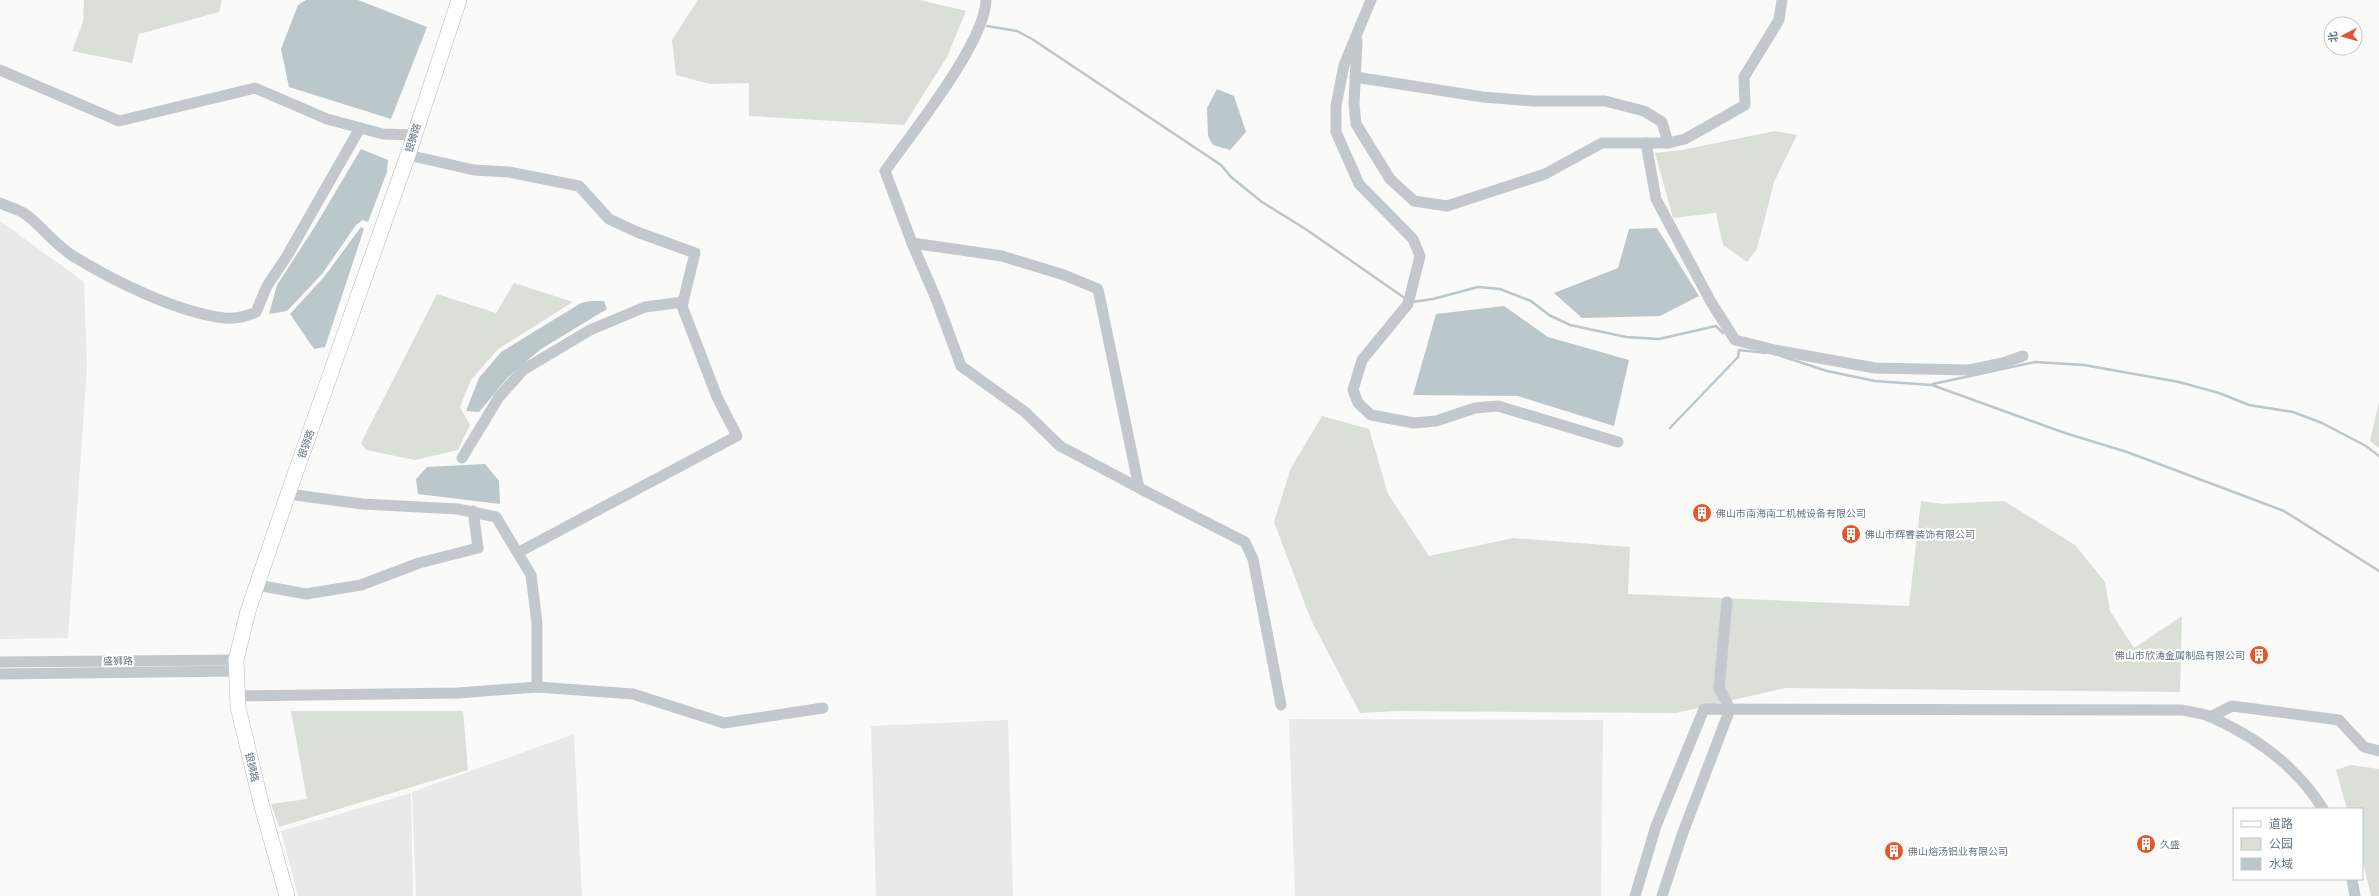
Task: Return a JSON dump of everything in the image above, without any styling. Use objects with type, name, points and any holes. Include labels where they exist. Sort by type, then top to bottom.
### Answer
[{"type":"main road","name":"银狮路","points":[[287,896],[261,803],[237,696],[236,665],[257,585],[408,155],[459,0]]},
{"type":"street","points":[[986,0],[986,12],[962,62],[886,171],[912,244],[937,301],[962,366],[1025,412],[1060,446],[1245,542],[1253,559],[1280,705]]},
{"type":"street","points":[[1371,0],[1344,65],[1336,106],[1336,132],[1359,184],[1413,239],[1420,256],[1409,301],[1362,360],[1353,390],[1358,403],[1371,414],[1414,423],[1436,421],[1474,408],[1498,406],[1618,442]]},
{"type":"street","points":[[1357,34],[1354,104],[1356,124],[1390,179],[1414,201],[1447,206],[1545,174],[1602,143],[1668,143],[1685,139],[1745,105],[1744,77],[1778,20],[1782,0]]},
{"type":"street","points":[[0,70],[120,121],[255,88],[327,120],[383,134],[414,135]]},
{"type":"street","points":[[1355,77],[1483,97],[1533,101],[1605,101],[1644,111],[1662,122],[1668,143]]},
{"type":"street","points":[[0,203],[25,214],[52,241],[73,256],[145,294],[194,311],[224,318],[244,317],[256,312],[267,286],[287,256],[360,128]]},
{"type":"street","points":[[1646,143],[1656,199],[1711,302],[1735,340],[1775,350],[1876,368],[1969,370],[2004,364],[2022,356]]},
{"type":"street","points":[[408,155],[474,170],[509,172],[579,186],[609,218],[637,232],[695,253],[682,306],[717,398],[737,436],[519,552]]},
{"type":"street","points":[[912,244],[1002,256],[1064,275],[1098,289],[1140,488]]},
{"type":"street","points":[[462,458],[499,397],[523,370],[590,330],[645,307],[683,302]]},
{"type":"street","points":[[288,494],[362,504],[473,511],[496,517],[519,552],[531,575],[537,623],[537,687]]},
{"type":"street","points":[[257,585],[306,594],[361,585],[419,563],[478,548],[473,511]]},
{"type":"street","points":[[1662,896],[1682,836],[1730,708],[1719,688],[1727,602]]},
{"type":"street","name":"盛狮路","points":[[0,662],[236,665]]},
{"type":"street","name":"盛狮路","points":[[0,674],[236,665]]},
{"type":"street","points":[[237,696],[458,693],[537,687],[633,694],[724,723],[823,708]]},
{"type":"street","points":[[2210,717],[2232,706],[2339,720],[2364,747],[2379,751]]},
{"type":"street","points":[[1635,896],[1656,826],[1704,709],[2151,708],[2182,710],[2210,717],[2267,749],[2292,769],[2322,808]]},
{"type":"street","points":[[2352,880],[2355,896]]},
{"type":"shaded area","points":[[0,221],[84,282],[87,368],[68,638],[0,639]]},
{"type":"shaded area","points":[[1289,719],[1603,720],[1601,896],[1295,896]]},
{"type":"shaded area","points":[[1008,720],[1013,896],[876,896],[871,726]]},
{"type":"shaded area","points":[[574,734],[582,896],[416,896],[412,792]]},
{"type":"shaded area","points":[[411,793],[413,896],[298,896],[281,831]]},
{"type":"green space","points":[[84,0],[222,0],[219,12],[139,34],[132,63],[72,51],[83,22]]},
{"type":"green space","points":[[698,0],[920,0],[966,11],[947,57],[904,125],[749,116],[749,83],[710,84],[676,75],[672,40]]},
{"type":"green space","points":[[1775,131],[1797,135],[1774,182],[1757,249],[1747,262],[1723,245],[1716,213],[1673,218],[1655,153],[1682,150]]},
{"type":"green space","points":[[514,283],[573,302],[498,349],[471,380],[460,407],[470,425],[458,450],[415,460],[366,450],[361,443],[437,294],[496,313]]},
{"type":"green space","points":[[2379,402],[2379,448],[2370,441]]},
{"type":"green space","points":[[1322,416],[1369,429],[1388,494],[1429,556],[1513,538],[1630,547],[1628,594],[1909,606],[1921,501],[1943,504],[2004,501],[2075,545],[2105,582],[2110,611],[2134,648],[2182,616],[2180,692],[1785,688],[1676,713],[1397,711],[1360,713],[1311,620],[1274,522],[1291,468]]},
{"type":"green space","points":[[291,711],[463,711],[468,770],[279,827],[271,804],[307,799]]},
{"type":"green space","points":[[2351,765],[2379,769],[2379,896],[2371,896],[2363,862],[2363,808],[2347,808],[2336,770]]},
{"type":"water","points":[[306,0],[358,0],[427,27],[391,119],[289,87],[281,49],[298,5]]},
{"type":"water","points":[[1217,89],[1234,96],[1246,132],[1230,150],[1213,145],[1208,136],[1207,108]]},
{"type":"water","points":[[361,149],[388,160],[387,172],[368,222],[363,220],[356,225],[322,274],[287,311],[269,314],[277,285],[314,228]]},
{"type":"water","points":[[361,227],[364,229],[325,347],[314,349],[290,314],[324,277]]},
{"type":"water","points":[[1657,228],[1699,296],[1660,316],[1582,318],[1554,293],[1618,268],[1629,229]]},
{"type":"water","points":[[590,301],[604,301],[607,309],[541,349],[509,376],[479,412],[466,411],[479,378],[501,352],[581,303]]},
{"type":"water","points":[[1504,306],[1548,337],[1629,360],[1614,426],[1518,396],[1413,395],[1436,314]]},
{"type":"water","points":[[485,464],[499,481],[500,504],[418,494],[416,479],[427,467]]},
{"type":"waterway","points":[[987,26],[1017,31],[1032,39],[1221,165],[1231,177],[1262,202],[1307,230],[1406,299]]},
{"type":"waterway","points":[[1412,302],[1433,299],[1478,287],[1500,289],[1531,301],[1549,315],[1570,325],[1626,337],[1659,339],[1716,326],[1723,333]]},
{"type":"waterway","points":[[1670,428],[1738,357],[1739,350],[1766,353]]},
{"type":"waterway","points":[[1781,356],[1827,371],[1875,381],[1932,385],[2065,433],[2127,452],[2284,511],[2379,571]]},
{"type":"waterway","points":[[1933,384],[2035,362],[2084,365],[2179,382],[2219,393],[2249,405],[2293,412],[2322,423],[2366,446],[2379,456]]},
{"type":"place","name":"佛山市南海南工机械设备有限公司","points":[[1702,513]]},
{"type":"place","name":"佛山市辉睿装饰有限公司","points":[[1851,534]]},
{"type":"place","name":"佛山市欣涛金属制品有限公司","points":[[2259,655]]},
{"type":"place","name":"久盛","points":[[2146,844]]},
{"type":"place","name":"佛山熔汤铝业有限公司","points":[[1894,851]]}]
